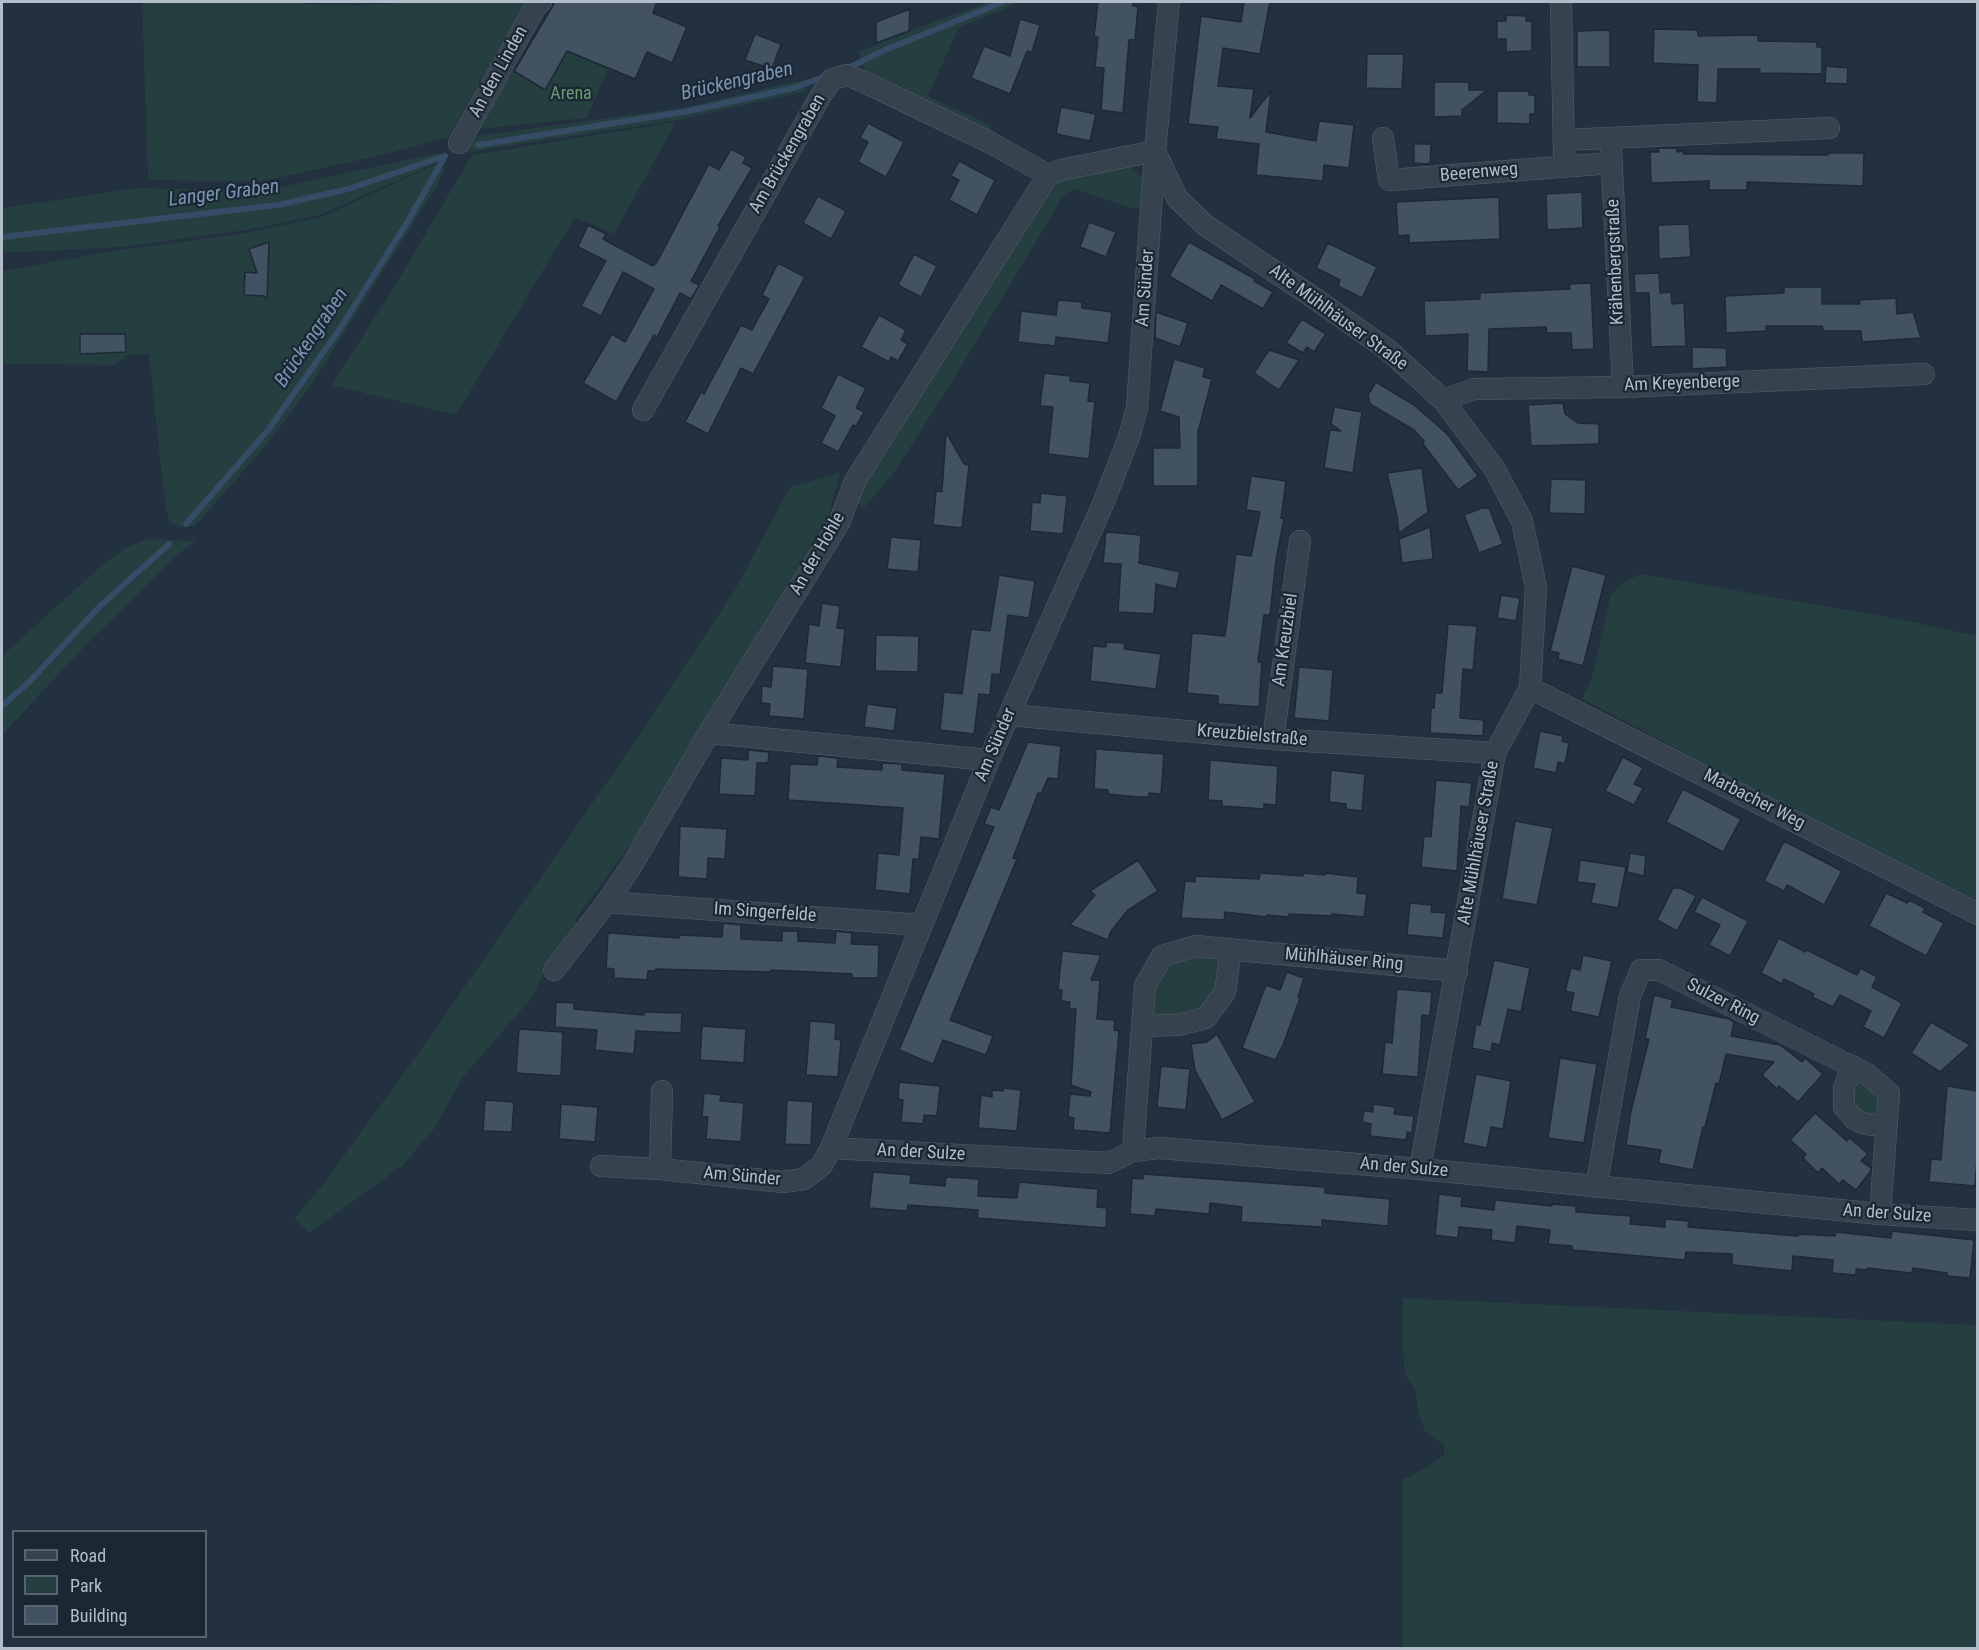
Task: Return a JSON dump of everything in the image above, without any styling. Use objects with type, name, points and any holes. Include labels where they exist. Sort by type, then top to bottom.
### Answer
[{"type":"street","name":"An den Linden","points":[[459,143],[536,6],[541,2]]},
{"type":"street","points":[[1048,175],[1061,170],[1155,151],[1169,2]]},
{"type":"street","points":[[1561,2],[1563,166]]},
{"type":"street","name":"Am Brückengraben","points":[[643,410],[831,80],[846,75],[862,81],[991,143],[1048,175]]},
{"type":"street","points":[[1564,140],[1829,128]]},
{"type":"street","name":"Beerenweg","points":[[1383,138],[1389,180],[1612,163]]},
{"type":"street","name":"Krähenbergstraße","points":[[1611,138],[1623,387]]},
{"type":"street","name":"Alte Mühlhäuser Straße","points":[[1155,151],[1177,198],[1206,225],[1388,350],[1443,400],[1494,468],[1522,521],[1536,587],[1530,688],[1495,753],[1420,1169]]},
{"type":"street","name":"Am Sünder","points":[[601,1166],[660,1169],[783,1182],[804,1179],[822,1165],[831,1148],[989,760],[1103,504],[1132,428],[1137,408],[1155,151]]},
{"type":"street","name":"An der Hohle","points":[[554,970],[632,866],[709,733],[840,524],[855,481],[1048,175]]},
{"type":"street","name":"Am Kreyenberge","points":[[1443,400],[1474,389],[1623,387],[1924,374]]},
{"type":"street","name":"Am Kreuzbiel","points":[[1273,739],[1300,541]]},
{"type":"street","name":"Marbacher Weg","points":[[1530,688],[1977,914]]},
{"type":"street","name":"Kreuzbielstraße","points":[[1009,715],[1273,739],[1495,753]]},
{"type":"street","points":[[709,733],[989,760]]},
{"type":"street","name":"Im Singerfelde","points":[[607,902],[922,925]]},
{"type":"street","name":"Mühlhäuser Ring","points":[[1133,1151],[1145,986],[1162,956],[1196,946],[1457,971]]},
{"type":"street","points":[[1142,1026],[1178,1025],[1206,1018],[1225,992],[1231,950]]},
{"type":"street","name":"Sulzer Ring","points":[[1596,1187],[1630,996],[1641,970],[1659,970],[1867,1074],[1889,1093],[1880,1214]]},
{"type":"street","points":[[1852,1066],[1844,1088],[1844,1107],[1854,1119],[1865,1124],[1887,1126]]},
{"type":"street","points":[[660,1169],[662,1091]]},
{"type":"street","name":"An der Sulze","points":[[831,1148],[1109,1163],[1133,1151],[1159,1148],[1420,1169],[1880,1214],[1977,1220]]},
{"type":"green space","points":[[142,2],[299,2],[355,5],[419,2],[526,2],[448,137],[386,154],[260,182],[148,180]]},
{"type":"green space","points":[[989,2],[1017,2],[959,27],[928,96],[992,126],[987,136],[868,79],[858,52]]},
{"type":"green space","name":"Arena","points":[[570,45],[593,62],[608,69],[587,118],[478,129],[513,70],[545,90]]},
{"type":"green space","points":[[807,79],[807,91],[677,120],[463,153],[476,136],[682,108]]},
{"type":"green space","points":[[676,122],[614,234],[575,217],[456,415],[331,385],[388,297],[472,155]]},
{"type":"green space","points":[[439,153],[443,160],[320,215],[247,230],[122,247],[2,253],[2,208],[137,188],[262,191]]},
{"type":"green space","points":[[442,161],[440,165],[444,170],[435,189],[313,382],[268,443],[195,526],[179,527],[170,522],[165,505],[149,354],[130,354],[113,365],[2,364],[2,271],[119,250],[240,234],[322,217]]},
{"type":"green space","points":[[1124,163],[1133,168],[1148,186],[1141,207],[1131,208],[1074,189],[1062,198],[952,382],[895,471],[862,510],[857,496],[1051,179]]},
{"type":"green space","points":[[840,473],[828,518],[690,744],[646,823],[575,920],[577,925],[547,968],[530,1000],[463,1077],[434,1129],[402,1166],[309,1233],[294,1219],[321,1187],[422,1048],[632,746],[736,588],[790,487]]},
{"type":"green space","points":[[147,539],[196,541],[181,552],[87,644],[2,735],[2,656],[101,566],[127,547]]},
{"type":"green space","points":[[1641,574],[1899,619],[1977,636],[1977,905],[1582,699],[1592,677],[1611,595],[1625,581]]},
{"type":"green space","points":[[1186,955],[1220,960],[1215,999],[1194,1015],[1151,1017],[1158,978],[1165,965]]},
{"type":"green space","points":[[1852,1066],[1889,1093],[1887,1126],[1865,1124],[1844,1088]]},
{"type":"green space","points":[[1403,1298],[1977,1325],[1977,1648],[1403,1648],[1402,1480],[1431,1465],[1444,1454],[1444,1445],[1425,1432],[1419,1415],[1415,1390],[1405,1375],[1402,1335]]},
{"type":"building","points":[[555,2],[657,2],[653,13],[687,27],[672,63],[647,52],[635,79],[567,51],[545,90],[514,71]]},
{"type":"building","points":[[1098,2],[1133,2],[1133,6],[1138,6],[1135,40],[1129,40],[1123,113],[1101,110],[1104,68],[1095,67],[1098,37],[1094,36]]},
{"type":"building","points":[[1244,2],[1270,2],[1260,54],[1223,48],[1218,86],[1254,89],[1250,118],[1271,91],[1266,132],[1316,141],[1319,121],[1354,125],[1349,168],[1324,165],[1323,181],[1256,175],[1259,144],[1216,139],[1218,127],[1188,124],[1201,16],[1241,22]]},
{"type":"building","points":[[910,9],[909,31],[876,43],[876,22]]},
{"type":"building","points":[[1506,15],[1526,16],[1526,21],[1532,21],[1532,51],[1506,52],[1506,39],[1497,39],[1497,21],[1506,21]]},
{"type":"building","points":[[1020,19],[1040,25],[1032,52],[1027,51],[1010,94],[971,78],[984,46],[1010,56]]},
{"type":"building","points":[[1654,29],[1698,30],[1698,36],[1758,35],[1758,41],[1817,42],[1817,47],[1822,47],[1822,74],[1759,73],[1760,69],[1718,69],[1717,103],[1697,102],[1698,65],[1653,63]]},
{"type":"building","points":[[1610,30],[1610,67],[1577,67],[1577,31]]},
{"type":"building","points":[[755,34],[781,44],[772,69],[745,60]]},
{"type":"building","points":[[1367,54],[1404,54],[1402,89],[1366,88]]},
{"type":"building","points":[[1826,66],[1848,68],[1847,84],[1825,83]]},
{"type":"building","points":[[1434,82],[1469,82],[1469,90],[1487,90],[1462,110],[1462,116],[1434,117]]},
{"type":"building","points":[[1497,91],[1529,91],[1529,95],[1535,95],[1535,114],[1530,114],[1530,124],[1497,123]]},
{"type":"building","points":[[1061,107],[1096,114],[1090,141],[1056,134]]},
{"type":"building","points":[[868,123],[904,142],[886,177],[858,162],[868,142],[860,138]]},
{"type":"building","points":[[1414,144],[1431,144],[1430,164],[1414,163]]},
{"type":"building","points":[[1658,148],[1677,148],[1677,152],[1683,151],[1683,154],[1828,155],[1828,153],[1864,153],[1863,186],[1747,182],[1747,190],[1709,190],[1709,181],[1651,183],[1650,152],[1659,152]]},
{"type":"building","points":[[731,149],[746,157],[743,163],[752,168],[718,226],[720,227],[691,281],[699,285],[691,299],[680,293],[657,337],[654,335],[616,402],[583,383],[612,334],[625,342],[654,289],[623,272],[601,316],[581,306],[606,261],[578,247],[588,225],[606,234],[603,239],[653,266],[709,164],[719,170]]},
{"type":"building","points":[[959,161],[995,180],[977,215],[949,200],[959,180],[951,176]]},
{"type":"building","points":[[1582,192],[1583,228],[1547,230],[1546,194]]},
{"type":"building","points":[[818,196],[846,211],[831,239],[803,223]]},
{"type":"building","points":[[1499,197],[1500,239],[1409,243],[1409,235],[1398,236],[1396,202]]},
{"type":"building","points":[[1089,222],[1116,232],[1106,257],[1080,247]]},
{"type":"building","points":[[1689,224],[1691,257],[1659,259],[1658,225]]},
{"type":"building","points":[[269,242],[267,299],[264,296],[244,295],[245,272],[257,273],[249,249]]},
{"type":"building","points":[[1189,242],[1255,279],[1254,281],[1273,292],[1263,309],[1221,285],[1212,301],[1169,276]]},
{"type":"building","points":[[1328,243],[1377,267],[1362,298],[1338,286],[1340,280],[1316,268]]},
{"type":"building","points":[[914,254],[937,266],[921,297],[898,285]]},
{"type":"building","points":[[778,263],[805,277],[753,374],[741,368],[708,434],[685,422],[701,392],[704,394],[741,325],[752,330],[769,299],[762,295]]},
{"type":"building","points":[[1659,273],[1660,293],[1671,292],[1672,304],[1684,303],[1686,346],[1651,347],[1649,293],[1635,293],[1634,274]]},
{"type":"building","points":[[1591,283],[1594,349],[1572,350],[1571,333],[1547,333],[1546,327],[1489,329],[1488,372],[1467,371],[1468,334],[1425,336],[1424,301],[1480,299],[1480,293],[1570,289],[1569,284]]},
{"type":"building","points":[[1784,287],[1822,287],[1822,304],[1860,304],[1859,300],[1896,298],[1897,314],[1913,312],[1921,338],[1862,342],[1861,331],[1823,331],[1822,326],[1766,326],[1766,331],[1726,333],[1725,296],[1784,293]]},
{"type":"building","points":[[1058,300],[1082,302],[1082,308],[1112,312],[1108,343],[1056,337],[1055,346],[1018,342],[1021,311],[1056,315]]},
{"type":"building","points":[[1156,312],[1188,323],[1180,347],[1155,338]]},
{"type":"building","points":[[879,315],[906,330],[901,340],[908,344],[898,361],[891,357],[889,362],[861,347]]},
{"type":"building","points":[[1302,319],[1326,334],[1314,352],[1307,347],[1303,353],[1286,343]]},
{"type":"building","points":[[80,334],[125,334],[126,352],[80,354]]},
{"type":"building","points":[[1692,347],[1726,348],[1727,367],[1692,369]]},
{"type":"building","points":[[1269,350],[1299,360],[1279,390],[1254,373]]},
{"type":"building","points":[[1174,359],[1205,368],[1203,377],[1212,379],[1198,432],[1198,486],[1153,486],[1153,448],[1180,448],[1179,417],[1160,411]]},
{"type":"building","points":[[1044,373],[1070,376],[1070,381],[1090,383],[1088,401],[1095,402],[1089,459],[1048,454],[1053,407],[1040,406]]},
{"type":"building","points":[[838,374],[866,388],[856,408],[864,412],[856,426],[853,425],[838,452],[821,443],[835,416],[821,408]]},
{"type":"building","points":[[1376,382],[1414,405],[1448,435],[1478,476],[1458,490],[1414,430],[1370,404],[1368,395]]},
{"type":"building","points":[[1563,403],[1565,414],[1578,423],[1599,424],[1599,444],[1531,446],[1528,405]]},
{"type":"building","points":[[1334,407],[1362,412],[1353,473],[1324,468],[1330,430],[1341,431],[1331,424]]},
{"type":"building","points":[[946,432],[964,464],[969,465],[962,528],[933,525],[936,491],[942,492]]},
{"type":"building","points":[[1422,468],[1428,512],[1399,533],[1387,473]]},
{"type":"building","points":[[1251,476],[1286,481],[1281,518],[1284,519],[1276,560],[1270,615],[1264,615],[1258,662],[1262,662],[1259,707],[1218,704],[1218,696],[1187,693],[1192,633],[1225,636],[1236,554],[1251,556],[1260,512],[1246,510]]},
{"type":"building","points":[[1551,479],[1586,480],[1585,514],[1549,513]]},
{"type":"building","points":[[1041,493],[1067,496],[1063,534],[1030,531],[1032,502],[1040,503]]},
{"type":"building","points":[[1482,508],[1489,508],[1503,544],[1479,553],[1464,515]]},
{"type":"building","points":[[1430,527],[1433,559],[1402,563],[1399,539]]},
{"type":"building","points":[[1106,532],[1141,535],[1139,563],[1180,572],[1176,589],[1156,584],[1154,614],[1118,612],[1121,564],[1103,563]]},
{"type":"building","points":[[891,537],[921,540],[918,572],[887,569]]},
{"type":"building","points":[[1572,566],[1606,575],[1583,666],[1558,659],[1559,653],[1550,651]]},
{"type":"building","points":[[999,575],[1035,581],[1029,618],[1008,615],[1000,675],[992,674],[990,695],[979,694],[974,734],[940,730],[944,692],[962,694],[971,629],[990,631]]},
{"type":"building","points":[[1501,595],[1520,598],[1516,621],[1497,618]]},
{"type":"building","points":[[822,603],[840,606],[837,628],[845,629],[841,667],[805,663],[809,624],[819,626]]},
{"type":"building","points":[[1448,624],[1477,626],[1473,670],[1463,669],[1460,718],[1484,720],[1483,736],[1430,733],[1431,708],[1434,708],[1435,693],[1442,693]]},
{"type":"building","points":[[876,635],[919,636],[918,672],[875,671]]},
{"type":"building","points":[[1106,642],[1125,643],[1124,649],[1161,654],[1156,689],[1090,681],[1093,646],[1106,647]]},
{"type":"building","points":[[773,666],[808,669],[804,719],[769,716],[770,704],[761,703],[762,686],[771,687]]},
{"type":"building","points":[[1299,667],[1333,670],[1329,721],[1294,718]]},
{"type":"building","points":[[867,704],[897,708],[894,731],[864,727]]},
{"type":"building","points":[[1540,731],[1563,736],[1562,741],[1569,743],[1565,764],[1558,762],[1556,773],[1533,768]]},
{"type":"building","points":[[1028,742],[1061,746],[1058,779],[1048,778],[1041,794],[1038,793],[1013,858],[1017,859],[950,1020],[993,1036],[986,1055],[943,1040],[933,1064],[899,1050],[994,827],[984,824],[991,807],[999,810]]},
{"type":"building","points":[[1096,749],[1164,754],[1161,794],[1149,793],[1149,797],[1137,797],[1108,794],[1108,790],[1094,789]]},
{"type":"building","points":[[748,750],[769,752],[768,763],[757,763],[755,796],[719,794],[721,758],[748,760]]},
{"type":"building","points":[[818,756],[838,758],[837,767],[882,770],[882,763],[902,764],[902,770],[945,774],[939,839],[921,837],[919,859],[913,859],[910,894],[875,890],[878,853],[899,855],[903,808],[788,800],[790,764],[817,765]]},
{"type":"building","points":[[1623,757],[1643,768],[1634,784],[1643,788],[1634,805],[1605,791]]},
{"type":"building","points":[[1210,760],[1278,766],[1276,805],[1264,804],[1264,809],[1222,806],[1222,801],[1208,800]]},
{"type":"building","points":[[1331,770],[1365,774],[1362,811],[1346,809],[1346,804],[1329,802]]},
{"type":"building","points":[[1436,780],[1472,783],[1469,807],[1461,806],[1457,871],[1421,867],[1424,836],[1431,837]]},
{"type":"building","points":[[1683,789],[1741,819],[1723,852],[1666,822]]},
{"type":"building","points":[[1515,821],[1553,828],[1537,905],[1502,899]]},
{"type":"building","points":[[680,826],[727,829],[725,859],[708,858],[707,879],[678,877]]},
{"type":"building","points":[[1784,841],[1842,871],[1824,905],[1787,885],[1784,891],[1764,881]]},
{"type":"building","points":[[1630,853],[1646,856],[1644,876],[1627,872]]},
{"type":"building","points":[[1138,860],[1158,891],[1128,910],[1111,931],[1108,940],[1070,925],[1095,895],[1090,891]]},
{"type":"building","points":[[1580,860],[1626,867],[1618,908],[1591,903],[1595,884],[1577,882]]},
{"type":"building","points":[[1260,873],[1303,876],[1303,873],[1325,875],[1325,873],[1358,877],[1357,893],[1367,894],[1364,917],[1289,914],[1289,917],[1267,915],[1267,917],[1225,912],[1224,920],[1181,918],[1185,881],[1195,882],[1195,876],[1259,879]]},
{"type":"building","points":[[1673,888],[1680,888],[1696,896],[1677,931],[1657,920]]},
{"type":"building","points":[[1886,893],[1925,908],[1923,912],[1944,923],[1926,956],[1869,926]]},
{"type":"building","points":[[1702,897],[1748,921],[1730,956],[1709,945],[1720,925],[1694,912]]},
{"type":"building","points":[[1410,903],[1432,905],[1431,912],[1446,913],[1443,938],[1407,935]]},
{"type":"building","points":[[723,923],[741,925],[741,939],[782,941],[782,931],[798,931],[798,941],[835,943],[836,931],[852,933],[851,944],[879,945],[878,978],[852,978],[852,974],[771,970],[771,972],[656,969],[648,971],[647,980],[614,978],[614,969],[606,968],[608,933],[679,938],[679,935],[722,937]]},
{"type":"building","points":[[1779,938],[1857,975],[1861,968],[1877,977],[1872,987],[1902,1003],[1884,1038],[1863,1027],[1871,1011],[1840,995],[1833,1007],[1812,997],[1814,994],[1784,979],[1782,984],[1761,973]]},
{"type":"building","points":[[1062,951],[1101,955],[1091,980],[1100,980],[1097,1019],[1115,1020],[1114,1030],[1119,1031],[1110,1133],[1073,1130],[1074,1118],[1068,1117],[1070,1094],[1090,1096],[1091,1092],[1071,1085],[1076,1009],[1069,1009],[1070,1002],[1061,1001],[1062,990],[1058,990]]},
{"type":"building","points":[[1583,955],[1612,961],[1599,1017],[1570,1011],[1574,993],[1565,991],[1571,968],[1580,970]]},
{"type":"building","points":[[1494,960],[1530,968],[1521,1012],[1508,1009],[1500,1045],[1492,1043],[1491,1052],[1472,1048],[1476,1024],[1480,1025]]},
{"type":"building","points":[[1287,972],[1304,978],[1298,997],[1300,998],[1283,1045],[1275,1060],[1242,1048],[1266,985],[1280,990]]},
{"type":"building","points":[[1397,989],[1432,992],[1430,1016],[1422,1015],[1418,1077],[1382,1074],[1385,1042],[1392,1043]]},
{"type":"building","points":[[1654,995],[1673,1000],[1671,1007],[1729,1019],[1734,1022],[1731,1036],[1780,1045],[1802,1062],[1805,1058],[1823,1074],[1798,1102],[1779,1086],[1777,1089],[1762,1075],[1774,1062],[1726,1054],[1719,1084],[1716,1083],[1705,1127],[1703,1127],[1693,1170],[1658,1163],[1661,1150],[1626,1145],[1631,1111],[1649,1039],[1645,1039]]},
{"type":"building","points":[[556,1002],[574,1003],[574,1009],[644,1015],[644,1012],[682,1013],[681,1033],[636,1031],[634,1054],[595,1050],[597,1030],[555,1027]]},
{"type":"building","points":[[810,1021],[836,1023],[835,1039],[841,1040],[838,1077],[806,1075]]},
{"type":"building","points":[[1931,1022],[1970,1045],[1940,1072],[1911,1053]]},
{"type":"building","points":[[702,1026],[746,1029],[744,1063],[700,1060]]},
{"type":"building","points":[[519,1029],[563,1032],[561,1076],[516,1073]]},
{"type":"building","points":[[1217,1034],[1255,1102],[1222,1120],[1195,1070],[1191,1044],[1207,1042]]},
{"type":"building","points":[[1560,1058],[1597,1064],[1584,1143],[1548,1138]]},
{"type":"building","points":[[1161,1066],[1190,1069],[1186,1110],[1157,1107]]},
{"type":"building","points":[[1476,1074],[1511,1081],[1503,1129],[1491,1127],[1487,1148],[1463,1143]]},
{"type":"building","points":[[899,1082],[940,1086],[937,1116],[924,1115],[923,1124],[901,1122],[903,1100],[898,1099]]},
{"type":"building","points":[[1947,1086],[1977,1091],[1975,1186],[1929,1182],[1931,1159],[1941,1160]]},
{"type":"building","points":[[1004,1088],[1021,1090],[1017,1131],[978,1128],[981,1095],[992,1097],[992,1090],[1003,1091]]},
{"type":"building","points":[[704,1093],[721,1095],[720,1101],[744,1103],[741,1142],[706,1139],[708,1117],[702,1117]]},
{"type":"building","points":[[485,1100],[514,1102],[512,1132],[483,1131]]},
{"type":"building","points":[[787,1100],[813,1102],[811,1145],[785,1144]]},
{"type":"building","points":[[561,1104],[598,1107],[595,1142],[559,1139]]},
{"type":"building","points":[[1373,1104],[1395,1107],[1394,1114],[1414,1116],[1412,1133],[1407,1132],[1406,1140],[1370,1136],[1371,1124],[1362,1122],[1364,1111],[1373,1112]]},
{"type":"building","points":[[1815,1113],[1847,1141],[1850,1138],[1868,1154],[1861,1161],[1871,1168],[1870,1172],[1856,1190],[1843,1180],[1839,1184],[1822,1168],[1818,1173],[1803,1158],[1806,1154],[1790,1140]]},
{"type":"building","points":[[873,1172],[911,1175],[910,1183],[945,1186],[946,1177],[979,1179],[978,1196],[1017,1198],[1019,1182],[1098,1189],[1097,1207],[1107,1208],[1106,1228],[977,1218],[978,1210],[908,1205],[907,1211],[869,1208]]},
{"type":"building","points":[[1143,1174],[1325,1187],[1325,1193],[1390,1199],[1388,1226],[1322,1220],[1322,1227],[1241,1222],[1242,1207],[1210,1203],[1209,1214],[1156,1209],[1155,1216],[1130,1214],[1132,1178],[1143,1179]]},
{"type":"building","points":[[1439,1194],[1462,1197],[1461,1206],[1494,1210],[1495,1200],[1576,1206],[1576,1212],[1631,1216],[1630,1224],[1665,1227],[1665,1219],[1689,1221],[1688,1227],[1798,1236],[1799,1234],[1835,1236],[1836,1232],[1891,1238],[1892,1231],[1974,1240],[1970,1278],[1947,1276],[1947,1273],[1913,1268],[1912,1273],[1867,1268],[1867,1270],[1856,1269],[1856,1275],[1832,1273],[1833,1260],[1793,1256],[1792,1271],[1732,1265],[1732,1254],[1686,1252],[1685,1260],[1572,1250],[1572,1246],[1548,1244],[1550,1230],[1517,1226],[1515,1243],[1491,1240],[1492,1230],[1459,1227],[1458,1238],[1435,1235]]},
{"type":"waterway","name":"Brückengraben","points":[[848,68],[885,50],[1003,2]]},
{"type":"waterway","name":"Brückengraben","points":[[478,145],[689,111],[793,88],[824,77]]},
{"type":"waterway","name":"Langer Graben","points":[[2,237],[278,205],[348,189],[445,156]]},
{"type":"waterway","name":"Brückengraben","points":[[186,524],[268,430],[339,330],[408,221],[445,156]]},
{"type":"waterway","name":"Brückengraben","points":[[2,706],[31,680],[100,606],[169,544]]}]
